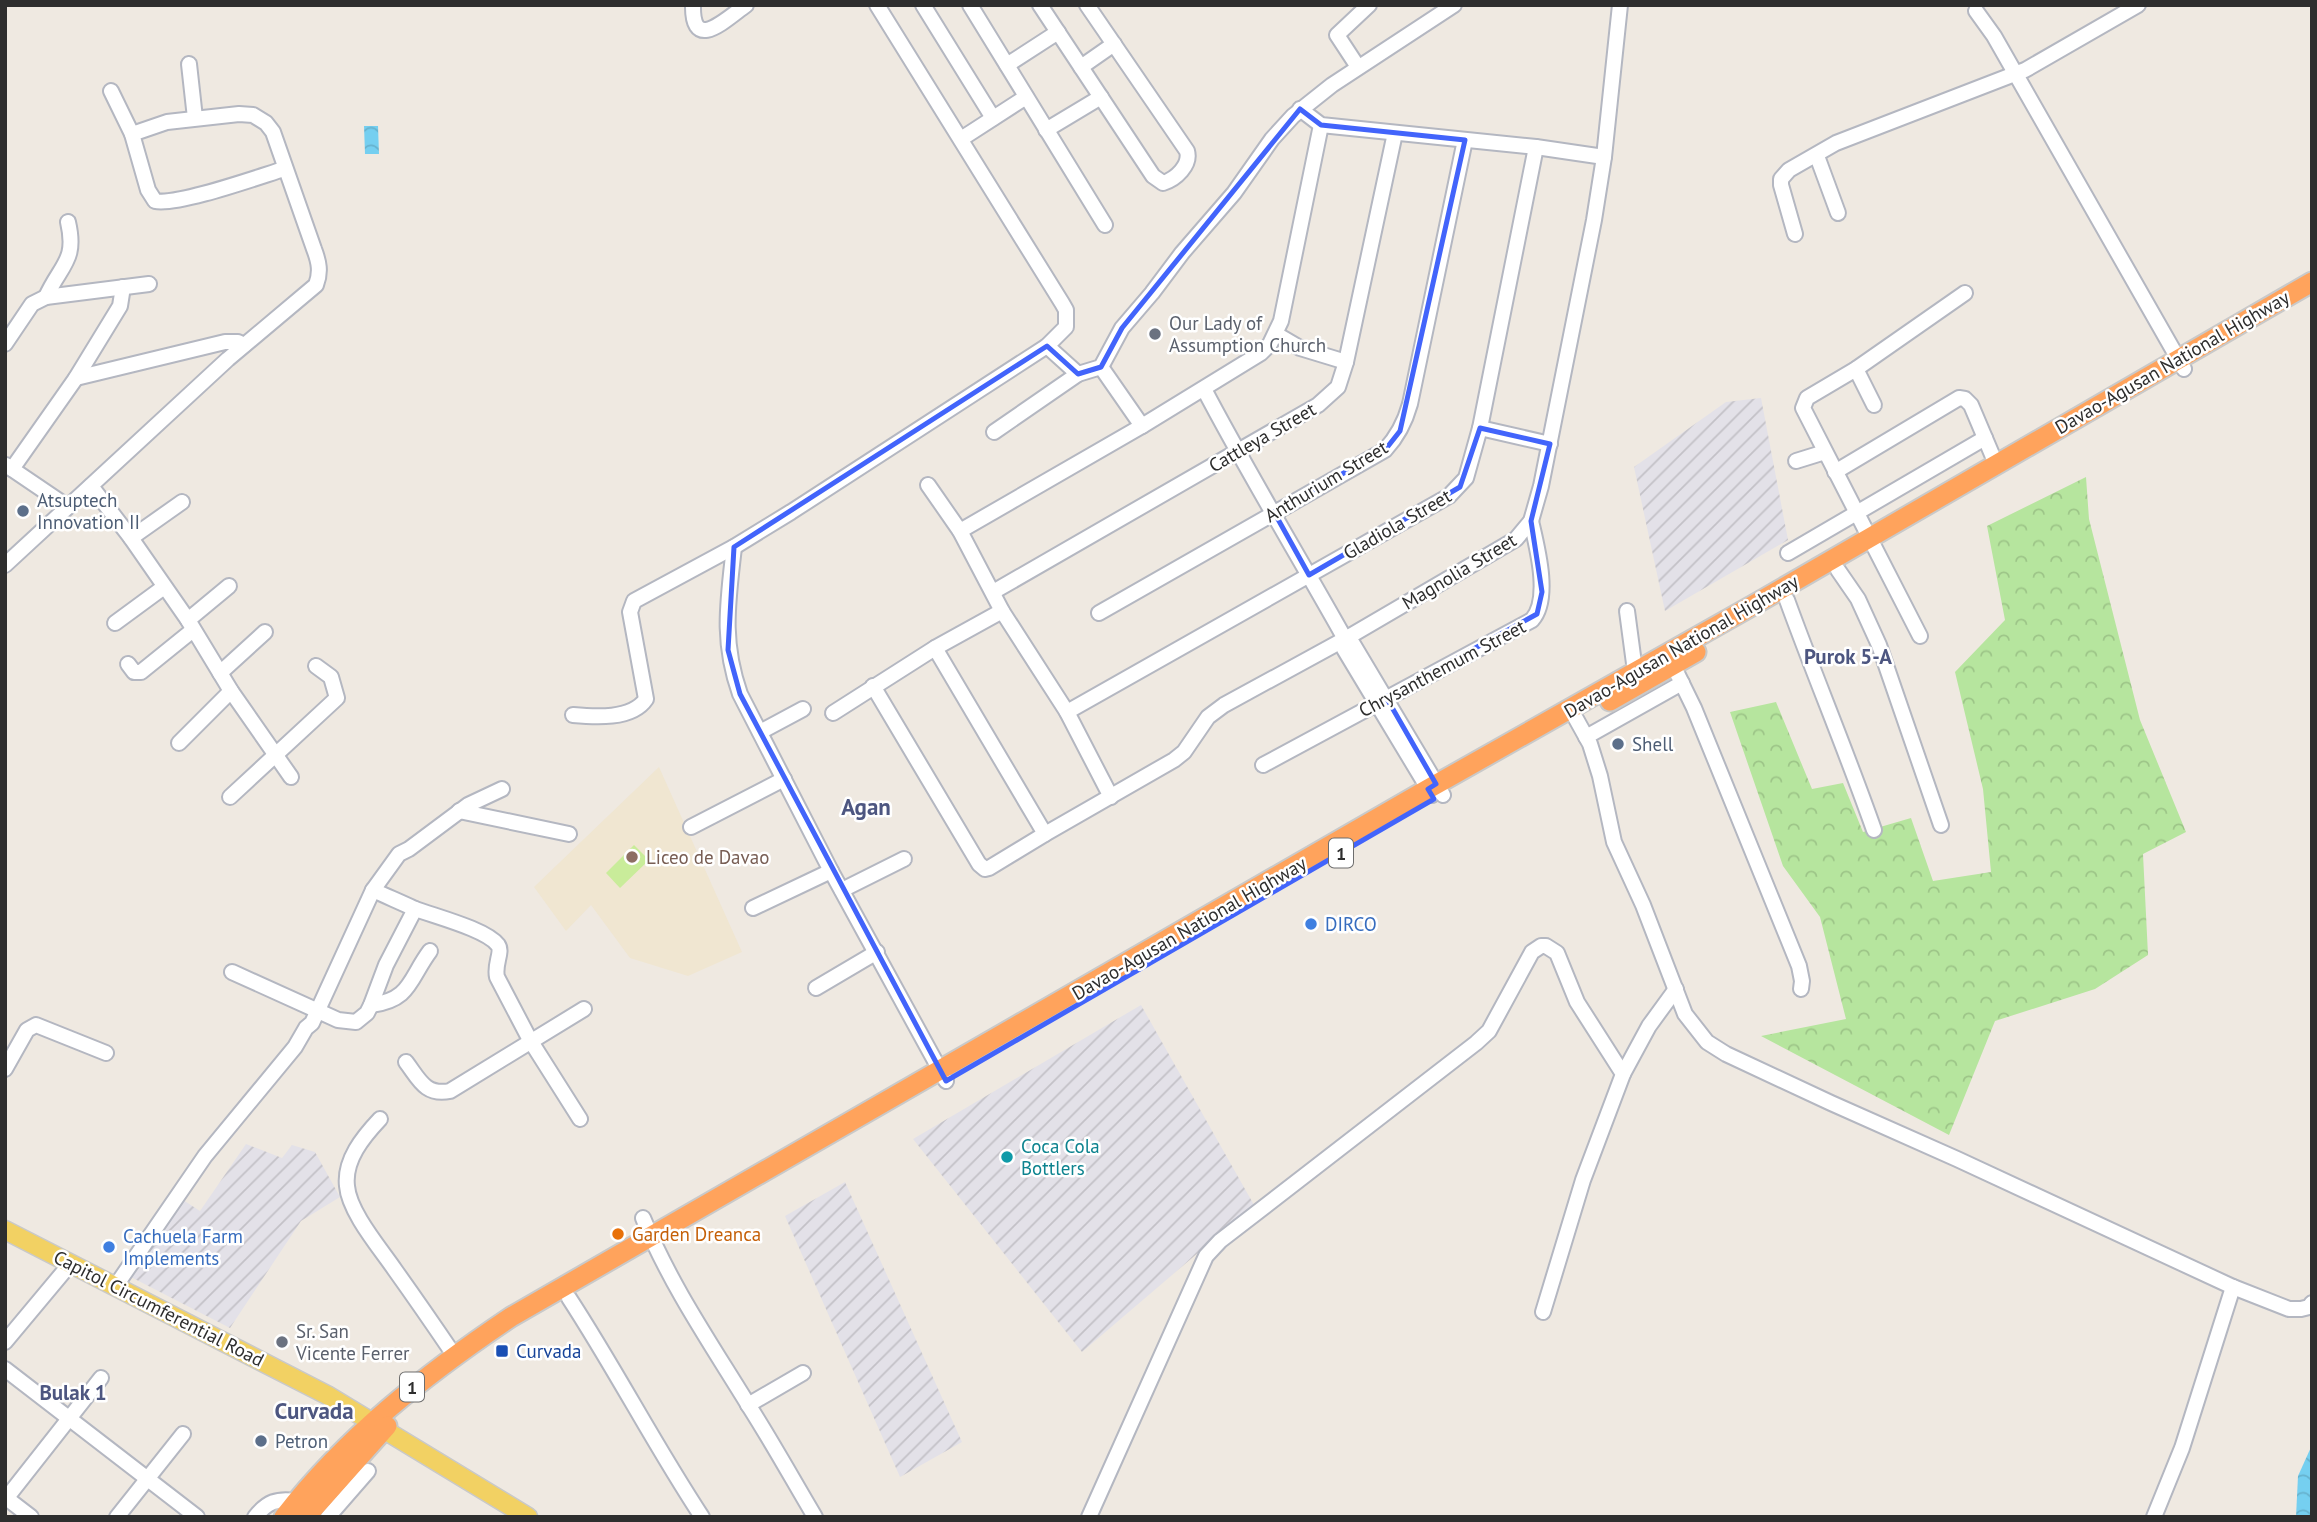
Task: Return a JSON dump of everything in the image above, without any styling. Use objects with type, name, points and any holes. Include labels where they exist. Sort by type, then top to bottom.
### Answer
[{"type":"highway","name":"Davao-Agusan National Highway","points":[[295,1512],[410,1389],[454,1355],[511,1317],[650,1234],[943,1075],[1573,714],[1635,671],[1872,543],[2181,364],[2312,282]]},
{"type":"highway","name":"Davao-Agusan National Highway","points":[[1573,714],[1678,674],[1787,600],[1838,570],[1872,543],[1996,464],[2312,296]]},
{"type":"highway","name":"Davao-Agusan National Highway","points":[[377,1426],[461,1365],[569,1298],[650,1234]]},
{"type":"main road","name":"Capitol Circumferential Road","points":[[5,1230],[327,1395],[528,1517]]},
{"type":"street","points":[[693,5],[694,25],[702,31],[711,30],[746,5]]},
{"type":"street","points":[[573,715],[609,715],[635,709],[643,704],[647,695],[632,624],[631,606],[634,601],[734,547],[1047,346],[1066,327],[1066,310],[877,5]]},
{"type":"street","points":[[923,5],[993,118]]},
{"type":"street","points":[[970,5],[1105,225]]},
{"type":"street","points":[[1040,5],[1157,180],[1168,182],[1187,164],[1189,156],[1087,5]]},
{"type":"street","points":[[1358,67],[1337,35],[1369,5]]},
{"type":"street","points":[[994,432],[1078,374],[1101,367],[1122,328],[1234,192],[1272,139],[1300,109],[1358,67],[1454,5]]},
{"type":"street","name":"Magnolia Street","points":[[873,686],[979,864],[985,869],[1174,760],[1184,752],[1200,726],[1224,705],[1345,639],[1516,539],[1531,521],[1550,444],[1590,245],[1604,158],[1620,5]]},
{"type":"street","points":[[1795,234],[1781,179],[1788,170],[1847,137],[2016,74],[2138,5]]},
{"type":"street","points":[[1976,11],[2016,74],[2181,364]]},
{"type":"street","points":[[1007,65],[1058,32]]},
{"type":"street","points":[[1081,67],[1114,44]]},
{"type":"street","points":[[189,64],[195,118]]},
{"type":"street","points":[[111,91],[132,134],[150,197],[155,201],[164,203],[284,169]]},
{"type":"street","points":[[961,139],[1026,97]]},
{"type":"street","points":[[1046,130],[1101,97]]},
{"type":"street","points":[[1300,109],[1321,125],[1536,147],[1604,158]]},
{"type":"street","points":[[7,561],[228,359],[316,285],[320,275],[319,263],[273,132],[266,123],[253,115],[239,114],[167,122],[132,134]]},
{"type":"street","points":[[960,531],[1142,426],[1261,353],[1270,344],[1281,321],[1321,125]]},
{"type":"street","name":"Cattleya Street","points":[[993,592],[1237,452],[1328,397],[1338,387],[1346,362],[1395,133]]},
{"type":"street","name":"Anthurium Street","points":[[1099,613],[1385,450],[1400,431],[1410,404],[1465,140]]},
{"type":"street","name":"Gladiola Street","points":[[1067,712],[1449,496],[1460,487],[1466,478],[1480,428],[1536,147]]},
{"type":"street","points":[[1817,156],[1838,213]]},
{"type":"street","points":[[46,296],[71,254],[72,237],[68,222]]},
{"type":"street","points":[[5,344],[32,304],[46,296],[149,284]]},
{"type":"street","points":[[68,507],[9,467],[76,378],[120,306],[123,288]]},
{"type":"street","points":[[1920,636],[1805,415],[1804,403],[1807,398],[1856,369],[1965,293]]},
{"type":"street","points":[[1276,334],[1300,348],[1346,362]]},
{"type":"street","points":[[76,378],[225,342],[244,345]]},
{"type":"street","points":[[225,342],[228,359]]},
{"type":"street","points":[[1047,346],[1078,374]]},
{"type":"street","points":[[1101,367],[1142,426]]},
{"type":"street","points":[[1856,369],[1874,405]]},
{"type":"street","points":[[1203,389],[1345,639],[1353,644],[1381,700],[1435,792]]},
{"type":"street","points":[[1835,472],[1959,398],[1965,399],[1970,405],[1996,464]]},
{"type":"street","points":[[1480,428],[1550,444]]},
{"type":"street","points":[[1788,553],[1985,438]]},
{"type":"street","points":[[1796,461],[1825,452]]},
{"type":"street","points":[[928,485],[960,531],[1002,611],[1067,712],[1111,797]]},
{"type":"street","points":[[91,486],[164,586],[231,691],[291,777]]},
{"type":"street","points":[[131,538],[182,502]]},
{"type":"street","name":"Chrysanthemum Street","points":[[1263,765],[1532,620],[1541,605],[1542,592],[1531,521]]},
{"type":"street","points":[[734,547],[727,635],[730,663],[740,694],[831,871],[943,1075]]},
{"type":"street","points":[[1838,570],[1858,599],[1879,645],[1941,825]]},
{"type":"street","points":[[115,623],[164,586]]},
{"type":"street","points":[[128,664],[134,672],[141,672],[229,586]]},
{"type":"street","points":[[1787,600],[1874,830]]},
{"type":"street","points":[[833,713],[935,648],[1002,611]]},
{"type":"street","points":[[1627,611],[1635,671]]},
{"type":"street","points":[[220,673],[265,632]]},
{"type":"street","points":[[935,648],[1045,834]]},
{"type":"street","points":[[230,797],[337,698],[331,677],[316,666]]},
{"type":"street","points":[[1586,737],[1678,674],[1799,966],[1801,989]]},
{"type":"street","points":[[179,743],[231,691]]},
{"type":"street","points":[[760,732],[803,709]]},
{"type":"street","points":[[1573,714],[1586,737],[1600,776],[1614,842],[1643,905],[1685,1014],[1707,1042],[1726,1054],[2233,1287],[2289,1309],[2301,1310],[2312,1303]]},
{"type":"street","points":[[691,828],[784,779]]},
{"type":"street","points":[[116,1287],[205,1156],[312,1023],[373,890],[399,854],[459,811],[502,789]]},
{"type":"street","points":[[459,811],[569,834]]},
{"type":"street","points":[[842,890],[904,859]]},
{"type":"street","points":[[753,908],[831,871]]},
{"type":"street","points":[[373,890],[481,933],[499,946],[495,965],[498,976],[530,1040],[580,1119]]},
{"type":"street","points":[[232,972],[338,1020],[356,1021],[367,1013],[386,965],[415,908]]},
{"type":"street","points":[[1089,1517],[1206,1256],[1220,1241],[1483,1037],[1535,949],[1546,946],[1557,953],[1577,1002],[1623,1074]]},
{"type":"street","points":[[371,1005],[388,1003],[404,992],[430,951]]},
{"type":"street","points":[[816,988],[877,952]]},
{"type":"street","points":[[1542,1312],[1583,1180],[1623,1074],[1649,1026],[1676,989]]},
{"type":"street","points":[[406,1062],[432,1092],[450,1091],[584,1009]]},
{"type":"street","points":[[5,1069],[27,1030],[36,1025],[106,1053]]},
{"type":"street","points":[[380,1119],[351,1160],[346,1185],[349,1196],[377,1245],[454,1355]]},
{"type":"street","points":[[650,1234],[683,1302],[815,1517]]},
{"type":"street","points":[[5,1342],[71,1263]]},
{"type":"street","points":[[2154,1517],[2182,1448],[2233,1287]]},
{"type":"street","points":[[569,1298],[702,1517]]},
{"type":"street","points":[[5,1369],[197,1517]]},
{"type":"street","points":[[748,1405],[803,1373]]},
{"type":"street","points":[[31,1517],[6,1498],[101,1378]]},
{"type":"street","points":[[117,1517],[183,1434]]},
{"type":"street","points":[[328,1517],[368,1471]]},
{"type":"street","points":[[255,1517],[267,1503],[275,1500],[295,1512]]},
{"type":"highlighted area","points":[[1300,109],[1321,125],[1465,140],[1400,431],[1385,450],[1274,512],[1309,575],[1460,487],[1480,428],[1550,444],[1531,521],[1542,592],[1537,614],[1386,697],[1436,784],[1428,789],[1434,799],[946,1081],[740,694],[728,650],[734,547],[1047,346],[1078,374],[1101,367],[1122,328]]},
{"type":"shaded area","points":[[1761,398],[1788,540],[1665,611],[1634,467],[1726,402]]},
{"type":"shaded area","name":"Liceo de Davao","points":[[659,767],[742,952],[688,976],[630,958],[591,905],[566,931],[534,887]]},
{"type":"shaded area","points":[[1141,1005],[1254,1205],[1082,1352],[913,1139]]},
{"type":"shaded area","points":[[246,1144],[282,1158],[292,1145],[315,1152],[340,1197],[301,1221],[230,1328],[127,1275],[180,1198],[200,1211]]},
{"type":"shaded area","points":[[845,1182],[962,1442],[900,1477],[785,1216]]},
{"type":"green space","points":[[2086,477],[2089,519],[2140,720],[2186,832],[2143,854],[2148,955],[2095,989],[1995,1021],[1949,1135],[1761,1036],[1846,1019],[1820,917],[1783,866],[1730,712],[1776,702],[1812,789],[1843,783],[1863,832],[1911,818],[1933,881],[1991,872],[1983,789],[1955,672],[2005,620],[1987,526]]},
{"type":"green space","points":[[634,845],[649,860],[620,888],[606,873]]},
{"type":"water","points":[[364,126],[378,126],[379,154],[365,154]]},
{"type":"water","points":[[2312,1445],[2312,1517],[2296,1517],[2298,1476]]},
{"type":"place","name":"Our Lady of Assumption Church","points":[[1155,334]]},
{"type":"place","name":"Atsuptech Innovation II","points":[[23,511]]},
{"type":"place","name":"Shell","points":[[1618,744]]},
{"type":"place","name":"Liceo de Davao","points":[[632,857]]},
{"type":"place","name":"DIRCO","points":[[1311,924]]},
{"type":"place","name":"Coca Cola Bottlers","points":[[1007,1157]]},
{"type":"place","name":"Garden Dreanca","points":[[618,1234]]},
{"type":"place","name":"Cachuela Farm Implements","points":[[109,1247]]},
{"type":"place","name":"Sr. San Vicente Ferrer","points":[[282,1342]]},
{"type":"place","name":"Curvada","points":[[502,1351]]},
{"type":"place","name":"Petron","points":[[261,1441]]},
{"type":"district","name":"Purok 5-A","points":[[1848,656]]},
{"type":"district","name":"Agan","points":[[866,806]]},
{"type":"district","name":"Bulak 1","points":[[73,1392]]},
{"type":"district","name":"Curvada","points":[[314,1410]]}]
